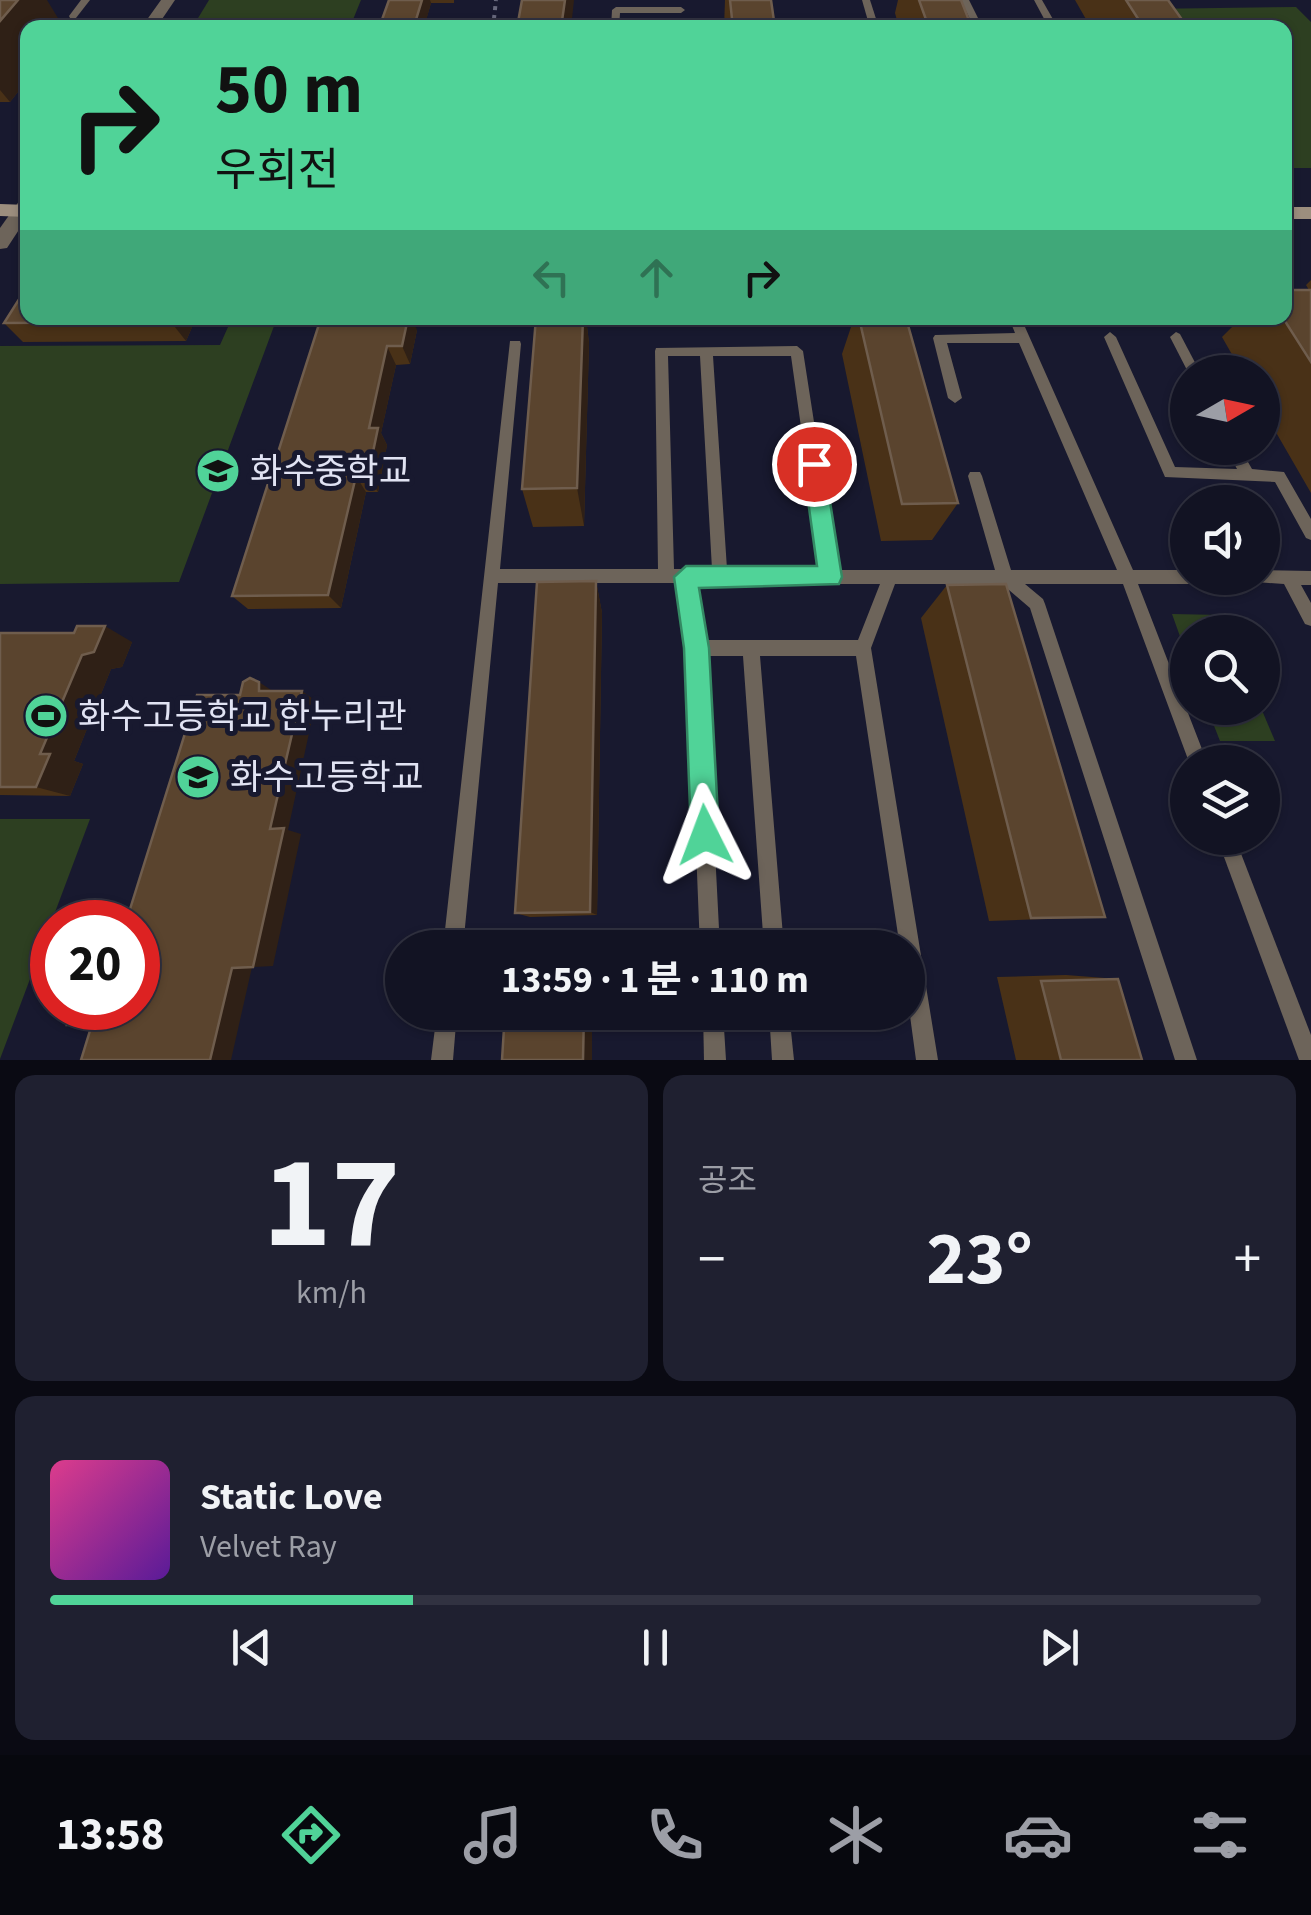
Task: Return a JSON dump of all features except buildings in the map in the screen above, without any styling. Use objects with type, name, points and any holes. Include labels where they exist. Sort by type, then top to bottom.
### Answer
[{"type":"street","points":[[0,243],[20,216]]},
{"type":"lane","points":[[73,16],[86,0]]},
{"type":"lane","points":[[616,20],[616,10],[681,5]]},
{"type":"lane","points":[[1019,325],[1128,577],[1192,745]]},
{"type":"lane","points":[[1176,337],[1185,355]]},
{"type":"lane","points":[[955,398],[939,338],[1024,338]]},
{"type":"lane","points":[[1110,338],[1170,473],[1279,476],[1311,533]]},
{"type":"lane","points":[[455,930],[515,344]]},
{"type":"lane","points":[[666,577],[660,351],[797,351],[830,577]]},
{"type":"lane","points":[[706,351],[720,576]]},
{"type":"lane","points":[[1242,465],[1248,475]]},
{"type":"lane","points":[[975,476],[1005,577],[1037,604],[1186,1060]]},
{"type":"lane","points":[[492,576],[1170,577]]},
{"type":"lane","points":[[686,577],[696,648],[709,930]]},
{"type":"lane","points":[[890,577],[863,648],[927,1060]]},
{"type":"lane","points":[[1280,578],[1311,578]]},
{"type":"lane","points":[[1289,578],[1311,620]]},
{"type":"lane","points":[[696,648],[863,648]]},
{"type":"lane","points":[[751,649],[773,930]]},
{"type":"lane","points":[[1232,855],[1310,1060]]},
{"type":"lane","points":[[442,1060],[444,1030]]},
{"type":"lane","points":[[714,1030],[715,1060]]},
{"type":"lane","points":[[780,1030],[783,1060]]},
{"type":"green space","points":[[209,0],[361,0],[353,20],[197,20]]},
{"type":"green space","points":[[1296,7],[1311,22],[1311,168],[1292,168],[1292,20],[1152,20],[1145,9]]},
{"type":"green space","points":[[229,325],[274,325],[179,582],[0,584],[0,346],[220,345]]},
{"type":"green space","points":[[1214,725],[1268,725],[1275,741],[1220,741]]},
{"type":"green space","points":[[0,819],[90,819],[60,900],[30,900],[30,979],[0,1059]]},
{"type":"place","name":"화수중학교","points":[[218,471]]},
{"type":"place","name":"화수고등학교 한누리관","points":[[46,716]]},
{"type":"place","name":"화수고등학교","points":[[198,777]]},
{"type":"route","points":[[705,835],[696,648],[686,577],[830,577],[814,464]]}]
